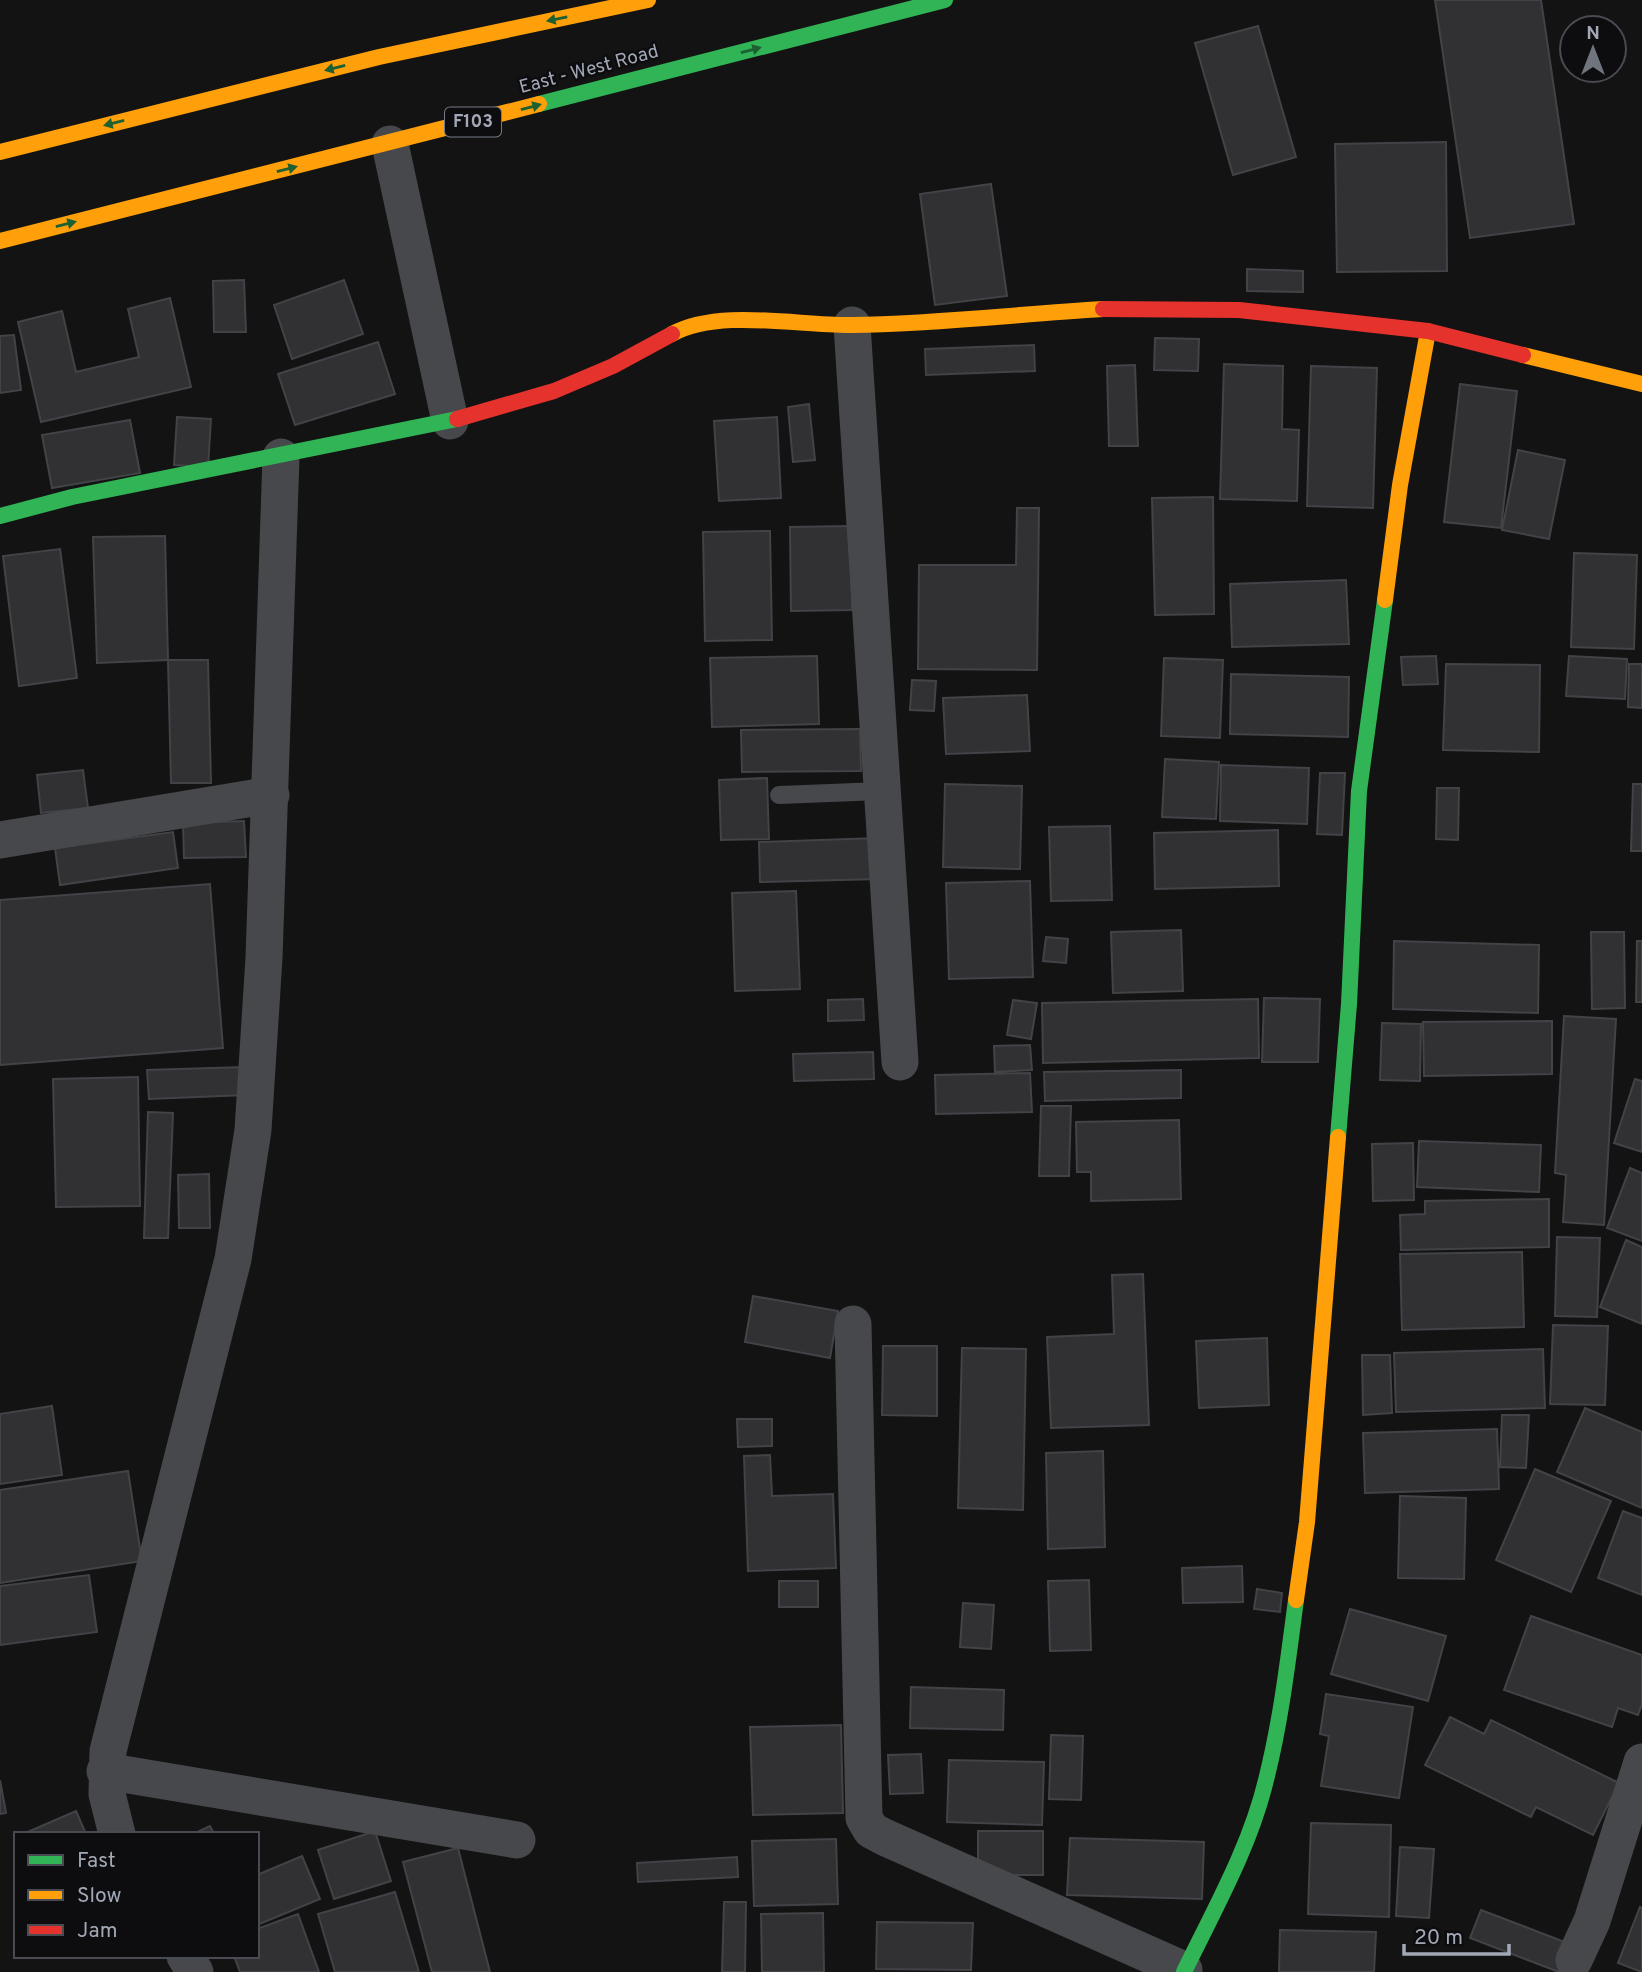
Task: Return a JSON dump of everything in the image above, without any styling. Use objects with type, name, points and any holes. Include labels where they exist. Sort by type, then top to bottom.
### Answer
[{"type":"street","name":"East - West Road","points":[[0,241],[390,144],[944,0]]},
{"type":"street","points":[[0,152],[379,57],[626,2]]},
{"type":"street","points":[[390,144],[450,421]]},
{"type":"street","points":[[0,516],[72,496],[281,457],[450,421],[554,391],[612,366],[686,326],[717,321],[852,325],[1113,308],[1239,310],[1428,331],[1642,384]]},
{"type":"street","points":[[852,325],[900,1062]]},
{"type":"street","points":[[853,1324],[864,1818],[871,1830],[884,1837],[1184,1971],[1236,1868],[1262,1795],[1283,1696],[1308,1508],[1349,1004],[1359,791],[1400,485],[1428,331]]},
{"type":"street","points":[[116,1832],[107,1794],[105,1771],[108,1751],[186,1455],[237,1234],[253,1130],[271,795],[281,457]]},
{"type":"street","points":[[0,840],[271,795]]},
{"type":"street","points":[[1574,1960],[1592,1922],[1642,1762]]},
{"type":"street","points":[[105,1771],[517,1840]]},
{"type":"lane","points":[[779,795],[881,791]]},
{"type":"building","points":[[1435,0],[1541,0],[1574,224],[1470,238]]},
{"type":"building","points":[[1258,26],[1296,157],[1233,175],[1195,43]]},
{"type":"building","points":[[1446,142],[1447,271],[1337,272],[1335,144]]},
{"type":"building","points":[[991,184],[1007,296],[935,305],[920,194]]},
{"type":"building","points":[[1247,269],[1303,271],[1303,292],[1247,291]]},
{"type":"building","points":[[244,280],[246,332],[214,332],[213,281]]},
{"type":"building","points":[[344,280],[363,334],[292,359],[274,305]]},
{"type":"building","points":[[170,298],[191,387],[41,422],[18,322],[62,311],[76,372],[139,357],[128,309]]},
{"type":"building","points":[[14,335],[21,390],[0,393],[0,336]]},
{"type":"building","points":[[1155,338],[1199,339],[1198,371],[1154,370]]},
{"type":"building","points":[[378,342],[395,394],[295,425],[278,374]]},
{"type":"building","points":[[1034,345],[1035,371],[926,375],[925,349]]},
{"type":"building","points":[[1224,364],[1283,366],[1282,429],[1299,430],[1297,501],[1220,499]]},
{"type":"building","points":[[1135,365],[1138,446],[1109,446],[1107,366]]},
{"type":"building","points":[[1311,366],[1377,368],[1373,508],[1307,506]]},
{"type":"building","points":[[1460,384],[1517,391],[1501,528],[1444,522]]},
{"type":"building","points":[[809,404],[815,460],[793,462],[788,407]]},
{"type":"building","points":[[177,417],[211,419],[208,467],[174,465]]},
{"type":"building","points":[[777,417],[781,498],[719,501],[714,421]]},
{"type":"building","points":[[130,420],[140,473],[52,488],[42,435]]},
{"type":"building","points":[[1518,450],[1565,460],[1549,539],[1502,530]]},
{"type":"building","points":[[1213,497],[1214,614],[1155,615],[1152,498]]},
{"type":"building","points":[[1017,508],[1039,508],[1037,670],[918,669],[919,565],[1016,565]]},
{"type":"building","points":[[851,526],[852,610],[791,611],[790,527]]},
{"type":"building","points":[[770,531],[772,640],[705,641],[703,532]]},
{"type":"building","points":[[165,536],[168,660],[97,663],[93,537]]},
{"type":"building","points":[[60,549],[77,678],[19,686],[3,556]]},
{"type":"building","points":[[1574,553],[1637,555],[1634,649],[1571,647]]},
{"type":"building","points":[[1346,580],[1349,644],[1232,647],[1230,584]]},
{"type":"building","points":[[817,656],[819,724],[712,727],[710,658]]},
{"type":"building","points":[[1436,656],[1438,684],[1403,685],[1401,657]]},
{"type":"building","points":[[1569,656],[1627,659],[1625,699],[1566,696]]},
{"type":"building","points":[[1164,658],[1223,660],[1220,738],[1161,736]]},
{"type":"building","points":[[168,660],[208,660],[211,783],[171,783]]},
{"type":"building","points":[[1446,664],[1540,665],[1539,752],[1443,750]]},
{"type":"building","points":[[1629,664],[1642,664],[1642,708],[1628,707]]},
{"type":"building","points":[[1231,674],[1349,677],[1348,737],[1230,734]]},
{"type":"building","points":[[912,680],[936,681],[934,711],[910,710]]},
{"type":"building","points":[[1027,695],[1030,751],[946,754],[943,698]]},
{"type":"building","points":[[860,729],[861,771],[742,772],[741,730]]},
{"type":"building","points":[[1165,759],[1219,762],[1216,819],[1162,817]]},
{"type":"building","points":[[1221,765],[1309,768],[1307,824],[1220,821]]},
{"type":"building","points":[[83,770],[88,808],[41,813],[37,775]]},
{"type":"building","points":[[1320,773],[1345,773],[1342,835],[1317,834]]},
{"type":"building","points":[[767,778],[769,839],[721,840],[719,780]]},
{"type":"building","points":[[945,784],[1022,786],[1020,869],[943,867]]},
{"type":"building","points":[[1633,784],[1642,784],[1642,851],[1631,851]]},
{"type":"building","points":[[1437,788],[1459,788],[1458,840],[1436,839]]},
{"type":"building","points":[[244,821],[246,857],[184,858],[183,823]]},
{"type":"building","points":[[1110,826],[1112,900],[1051,901],[1049,827]]},
{"type":"building","points":[[1278,830],[1279,886],[1155,889],[1154,833]]},
{"type":"building","points":[[173,832],[178,868],[60,885],[55,848]]},
{"type":"building","points":[[878,838],[879,879],[760,882],[759,842]]},
{"type":"building","points":[[1030,881],[1033,977],[949,979],[946,883]]},
{"type":"building","points":[[210,884],[223,1048],[0,1065],[0,900]]},
{"type":"building","points":[[796,891],[800,989],[735,991],[732,893]]},
{"type":"building","points":[[1181,930],[1183,991],[1113,993],[1111,932]]},
{"type":"building","points":[[1591,932],[1624,932],[1625,1008],[1592,1009]]},
{"type":"building","points":[[1046,937],[1068,939],[1066,963],[1043,961]]},
{"type":"building","points":[[1394,941],[1539,945],[1538,1013],[1393,1009]]},
{"type":"building","points":[[1637,941],[1642,941],[1642,1002],[1636,1002]]},
{"type":"building","points":[[1264,998],[1320,999],[1318,1062],[1262,1062]]},
{"type":"building","points":[[863,999],[864,1020],[828,1021],[828,1000]]},
{"type":"building","points":[[1258,999],[1259,1058],[1043,1063],[1042,1003]]},
{"type":"building","points":[[1013,1000],[1037,1003],[1031,1039],[1007,1035]]},
{"type":"building","points":[[1564,1016],[1616,1019],[1604,1225],[1563,1222],[1566,1175],[1555,1173]]},
{"type":"building","points":[[1552,1021],[1552,1074],[1424,1076],[1423,1022]]},
{"type":"building","points":[[1382,1023],[1421,1024],[1420,1081],[1380,1080]]},
{"type":"building","points":[[1030,1045],[1032,1070],[995,1072],[994,1046]]},
{"type":"building","points":[[873,1052],[874,1079],[794,1081],[793,1054]]},
{"type":"building","points":[[244,1067],[246,1095],[149,1099],[147,1070]]},
{"type":"building","points":[[1181,1070],[1181,1098],[1045,1101],[1044,1072]]},
{"type":"building","points":[[1030,1073],[1032,1112],[936,1114],[935,1075]]},
{"type":"building","points":[[138,1077],[140,1206],[56,1207],[53,1079]]},
{"type":"building","points":[[1635,1079],[1642,1081],[1642,1152],[1614,1143]]},
{"type":"building","points":[[1041,1106],[1071,1106],[1069,1176],[1039,1176]]},
{"type":"building","points":[[148,1112],[173,1113],[168,1238],[144,1238]]},
{"type":"building","points":[[1179,1120],[1181,1199],[1091,1201],[1091,1172],[1077,1172],[1076,1122]]},
{"type":"building","points":[[1419,1141],[1541,1145],[1539,1192],[1417,1187]]},
{"type":"building","points":[[1413,1143],[1414,1200],[1373,1201],[1372,1144]]},
{"type":"building","points":[[1630,1168],[1642,1173],[1642,1241],[1607,1228]]},
{"type":"building","points":[[209,1174],[210,1228],[179,1228],[178,1175]]},
{"type":"building","points":[[1549,1199],[1549,1247],[1401,1250],[1400,1215],[1425,1214],[1425,1201]]},
{"type":"building","points":[[1557,1237],[1600,1238],[1597,1317],[1555,1316]]},
{"type":"building","points":[[1626,1240],[1642,1247],[1642,1324],[1600,1307]]},
{"type":"building","points":[[1522,1252],[1524,1327],[1402,1330],[1400,1254]]},
{"type":"building","points":[[1143,1274],[1149,1425],[1051,1428],[1047,1337],[1114,1334],[1112,1275]]},
{"type":"building","points":[[753,1296],[838,1311],[830,1358],[745,1342]]},
{"type":"building","points":[[1553,1325],[1608,1326],[1605,1405],[1550,1404]]},
{"type":"building","points":[[1267,1338],[1269,1405],[1199,1408],[1196,1341]]},
{"type":"building","points":[[883,1346],[937,1346],[937,1416],[882,1415]]},
{"type":"building","points":[[962,1348],[1026,1349],[1023,1510],[958,1508]]},
{"type":"building","points":[[1543,1349],[1545,1408],[1396,1412],[1394,1353]]},
{"type":"building","points":[[1362,1355],[1390,1355],[1392,1413],[1363,1415]]},
{"type":"building","points":[[52,1406],[62,1475],[0,1484],[0,1414]]},
{"type":"building","points":[[1585,1408],[1642,1432],[1642,1508],[1557,1472]]},
{"type":"building","points":[[1502,1415],[1529,1415],[1526,1468],[1500,1467]]},
{"type":"building","points":[[737,1419],[772,1419],[772,1446],[738,1447]]},
{"type":"building","points":[[1497,1429],[1499,1489],[1365,1493],[1363,1433]]},
{"type":"building","points":[[1103,1451],[1105,1547],[1048,1549],[1046,1453]]},
{"type":"building","points":[[770,1455],[772,1496],[833,1494],[836,1568],[748,1571],[744,1456]]},
{"type":"building","points":[[1535,1469],[1611,1501],[1571,1592],[1496,1560]]},
{"type":"building","points":[[128,1471],[142,1561],[0,1583],[0,1490]]},
{"type":"building","points":[[1400,1496],[1466,1498],[1464,1579],[1398,1578]]},
{"type":"building","points":[[1623,1511],[1642,1518],[1642,1595],[1598,1578]]},
{"type":"building","points":[[1242,1566],[1243,1602],[1183,1603],[1182,1568]]},
{"type":"building","points":[[89,1575],[97,1632],[0,1645],[0,1586]]},
{"type":"building","points":[[1089,1580],[1091,1650],[1050,1651],[1048,1581]]},
{"type":"building","points":[[779,1581],[818,1581],[818,1607],[779,1607]]},
{"type":"building","points":[[1257,1589],[1282,1593],[1280,1612],[1254,1609]]},
{"type":"building","points":[[963,1603],[994,1605],[991,1649],[960,1647]]},
{"type":"building","points":[[1350,1609],[1446,1636],[1428,1701],[1331,1674]]},
{"type":"building","points":[[1531,1616],[1642,1655],[1642,1704],[1638,1715],[1618,1708],[1612,1727],[1504,1690]]},
{"type":"building","points":[[911,1687],[1004,1690],[1003,1730],[910,1728]]},
{"type":"building","points":[[1326,1694],[1413,1707],[1399,1798],[1321,1786],[1329,1736],[1320,1734]]},
{"type":"building","points":[[1450,1717],[1484,1734],[1491,1720],[1619,1783],[1593,1835],[1536,1807],[1531,1817],[1425,1765]]},
{"type":"building","points":[[841,1725],[843,1813],[753,1815],[750,1727]]},
{"type":"building","points":[[1051,1735],[1083,1736],[1081,1800],[1049,1799]]},
{"type":"building","points":[[921,1754],[923,1793],[890,1794],[888,1755]]},
{"type":"building","points":[[949,1760],[1044,1762],[1042,1825],[947,1822]]},
{"type":"building","points":[[0,1780],[6,1813],[0,1814]]},
{"type":"building","points":[[76,1811],[85,1832],[28,1832]]},
{"type":"building","points":[[1311,1823],[1391,1825],[1389,1917],[1308,1914]]},
{"type":"building","points":[[210,1826],[213,1832],[197,1832]]},
{"type":"building","points":[[375,1831],[391,1881],[334,1899],[318,1850]]},
{"type":"building","points":[[978,1831],[1043,1831],[1043,1875],[978,1875]]},
{"type":"building","points":[[1070,1838],[1204,1842],[1202,1899],[1067,1895]]},
{"type":"building","points":[[836,1839],[838,1904],[754,1906],[752,1841]]},
{"type":"building","points":[[1400,1847],[1434,1849],[1429,1918],[1396,1916]]},
{"type":"building","points":[[458,1848],[490,1972],[432,1972],[403,1862]]},
{"type":"building","points":[[302,1856],[320,1899],[259,1924],[259,1874]]},
{"type":"building","points":[[737,1857],[738,1877],[638,1882],[637,1863]]},
{"type":"building","points":[[395,1892],[419,1972],[335,1972],[318,1914]]},
{"type":"building","points":[[724,1902],[746,1902],[745,1972],[722,1972]]},
{"type":"building","points":[[1640,1907],[1642,1908],[1642,1972],[1618,1963]]},
{"type":"building","points":[[1481,1910],[1570,1944],[1559,1972],[1470,1938]]},
{"type":"building","points":[[823,1913],[824,1972],[762,1972],[761,1914]]},
{"type":"building","points":[[298,1914],[319,1972],[240,1972],[235,1958],[259,1958],[259,1928]]},
{"type":"building","points":[[877,1922],[973,1923],[971,1970],[876,1969]]},
{"type":"building","points":[[1280,1930],[1376,1932],[1374,1972],[1279,1972]]},
{"type":"traffic: fast","points":[[539,104],[945,0]]},
{"type":"traffic: fast","points":[[0,516],[72,497],[457,419]]},
{"type":"traffic: fast","points":[[1338,1137],[1349,1004],[1359,791],[1385,600]]},
{"type":"traffic: fast","points":[[1184,1972],[1230,1878],[1259,1805],[1280,1713],[1296,1600]]},
{"type":"traffic: slow","points":[[0,152],[379,57],[648,0]]},
{"type":"traffic: slow","points":[[0,241],[539,104]]},
{"type":"traffic: slow","points":[[672,334],[691,326],[736,320],[852,325],[1103,309]]},
{"type":"traffic: slow","points":[[1385,600],[1400,485],[1428,331]]},
{"type":"traffic: slow","points":[[1523,355],[1642,384]]},
{"type":"traffic: slow","points":[[1296,1600],[1307,1522],[1338,1137]]},
{"type":"traffic: jam","points":[[1103,309],[1239,310],[1428,331],[1523,355]]},
{"type":"traffic: jam","points":[[457,419],[554,391],[613,366],[672,334]]}]
